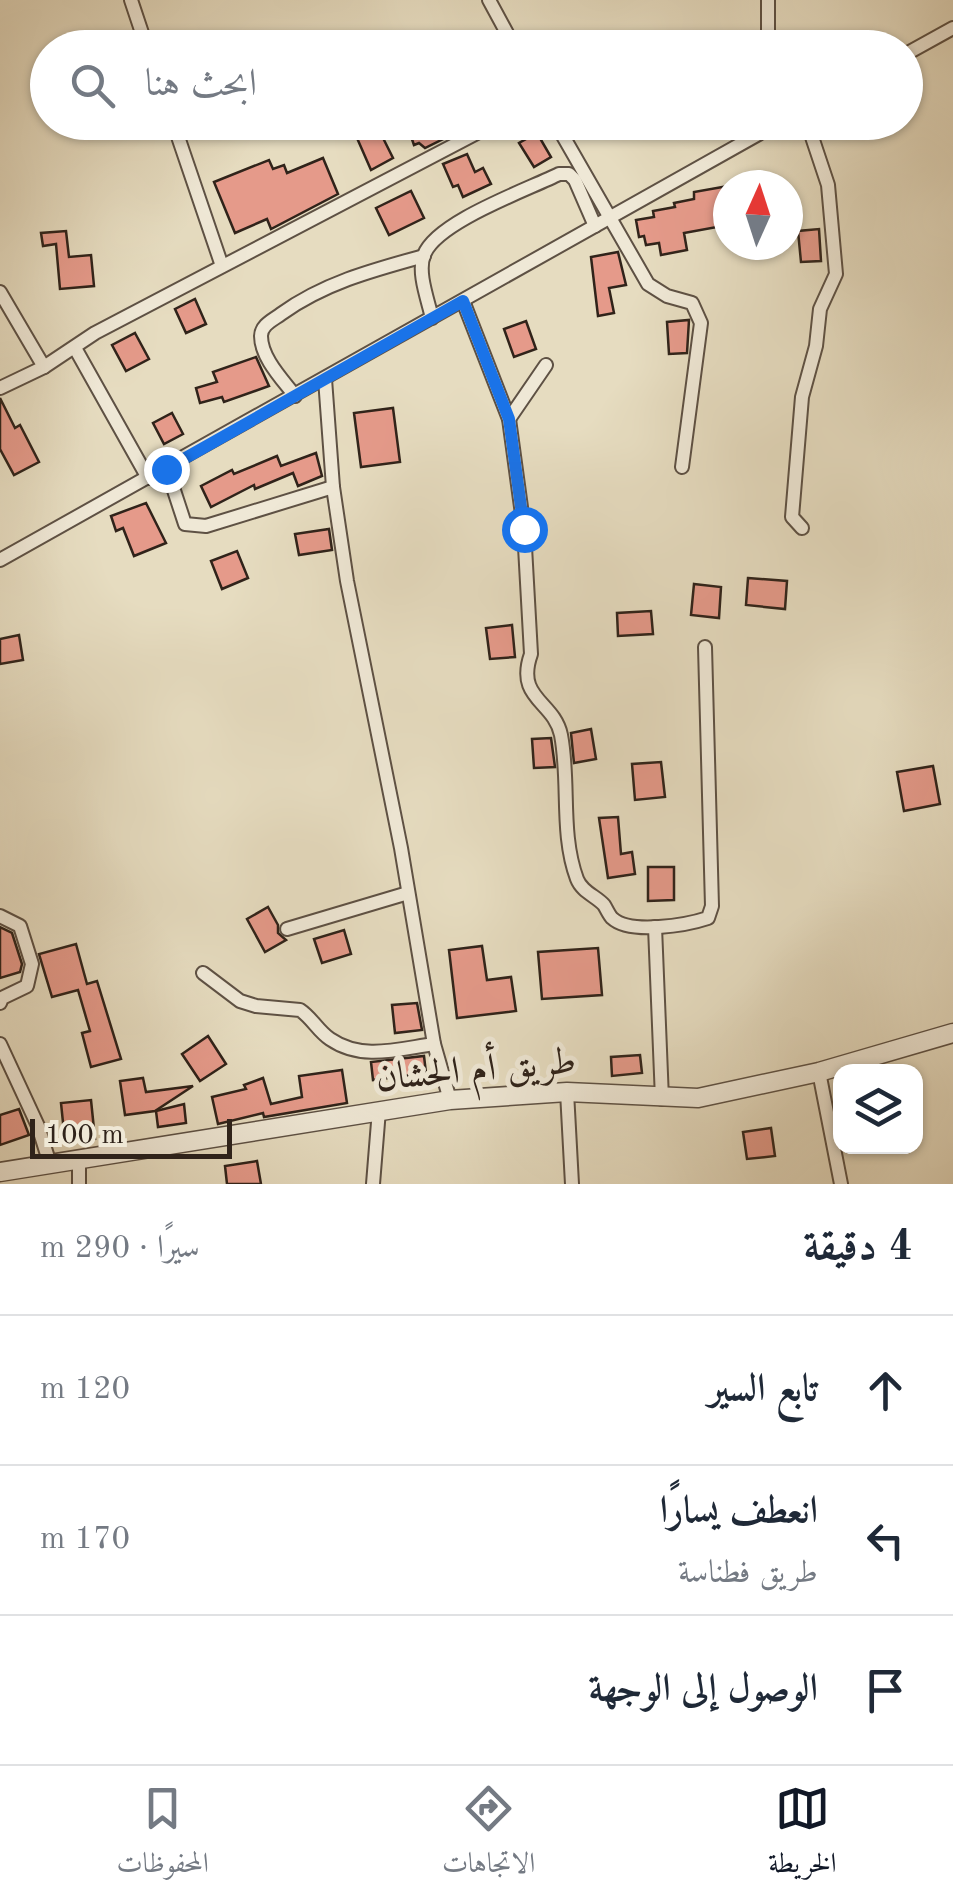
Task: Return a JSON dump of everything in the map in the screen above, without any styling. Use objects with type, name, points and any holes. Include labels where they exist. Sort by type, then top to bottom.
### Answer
[{"type":"street","points":[[131,0],[141,30]]},
{"type":"street","points":[[489,0],[505,30]]},
{"type":"street","points":[[768,0],[768,30]]},
{"type":"street","points":[[923,45],[953,28]]},
{"type":"street","points":[[179,140],[222,266]]},
{"type":"street","points":[[0,388],[44,367],[95,333],[464,140]]},
{"type":"street","points":[[565,140],[648,284],[666,296],[692,303],[701,323],[682,466]]},
{"type":"street","points":[[0,560],[746,140]]},
{"type":"street","points":[[802,528],[792,517],[802,397],[816,346],[820,309],[836,274],[828,185],[813,140]]},
{"type":"street","points":[[295,396],[265,353],[260,335],[264,326],[302,299],[352,276],[424,256],[446,230],[559,174],[569,174],[575,180],[595,226]]},
{"type":"street","points":[[424,256],[432,318]]},
{"type":"street","points":[[0,292],[44,367]]},
{"type":"street","points":[[463,301],[509,419],[524,529],[531,654],[526,674],[534,696],[561,730],[568,828],[578,881],[602,903],[611,918],[624,925],[655,927],[708,918],[712,906],[705,648]]},
{"type":"street","points":[[75,348],[148,478]]},
{"type":"street","points":[[509,419],[546,365]]},
{"type":"street","points":[[325,379],[333,488],[347,581],[434,1044],[450,1100]]},
{"type":"street","points":[[166,469],[185,524],[192,526],[206,526],[333,488]]},
{"type":"street","points":[[287,929],[408,894]]},
{"type":"street","points":[[0,916],[20,926],[32,964],[27,986],[2,998],[0,1003]]},
{"type":"street","points":[[655,927],[662,1098]]},
{"type":"street","points":[[203,974],[240,1001],[300,1010],[326,1037],[350,1049],[371,1053],[434,1044]]},
{"type":"street","name":"طريق أم الحشان","points":[[0,1172],[450,1100],[568,1092],[662,1098],[734,1093],[953,1032]]},
{"type":"street","points":[[0,1044],[38,1126],[50,1164]]},
{"type":"street","points":[[818,1072],[841,1184]]},
{"type":"street","points":[[568,1092],[572,1184]]},
{"type":"street","points":[[373,1184],[379,1110]]},
{"type":"street","points":[[79,1160],[79,1184]]},
{"type":"building","points":[[358,140],[384,140],[393,158],[371,170]]},
{"type":"building","points":[[412,140],[441,140],[425,148],[419,143],[414,145]]},
{"type":"building","points":[[541,140],[551,157],[534,167],[519,143]]},
{"type":"building","points":[[467,154],[475,172],[483,168],[491,184],[463,197],[458,185],[453,187],[443,164]]},
{"type":"building","points":[[323,158],[338,194],[271,229],[267,219],[235,233],[214,182],[269,160],[273,169],[284,165],[287,173]]},
{"type":"building","points":[[713,189],[713,228],[684,233],[687,250],[661,255],[659,243],[646,245],[644,236],[639,237],[636,220],[654,217],[653,211],[694,199],[694,192]]},
{"type":"building","points":[[411,191],[424,218],[389,235],[376,208]]},
{"type":"building","points":[[819,229],[821,261],[801,262],[803,231]]},
{"type":"building","points":[[66,231],[69,257],[91,255],[94,286],[60,289],[56,244],[43,246],[41,233]]},
{"type":"building","points":[[618,252],[626,285],[609,288],[614,313],[598,316],[591,257]]},
{"type":"building","points":[[195,299],[206,324],[186,333],[175,309]]},
{"type":"building","points":[[689,320],[687,353],[669,354],[667,322]]},
{"type":"building","points":[[526,321],[536,349],[514,357],[504,329]]},
{"type":"building","points":[[135,333],[149,359],[126,371],[112,345]]},
{"type":"building","points":[[256,357],[269,386],[224,402],[222,397],[200,403],[196,388],[217,382],[213,372]]},
{"type":"building","points":[[0,398],[15,428],[20,425],[39,462],[14,475],[0,449]]},
{"type":"building","points":[[393,408],[400,462],[361,467],[354,413]]},
{"type":"building","points":[[172,413],[183,434],[164,444],[153,423]]},
{"type":"building","points":[[316,453],[322,476],[298,486],[293,473],[255,489],[254,485],[211,507],[201,486],[232,470],[234,474],[277,456],[281,466]]},
{"type":"building","points":[[146,503],[166,543],[134,556],[123,528],[116,531],[111,516]]},
{"type":"building","points":[[329,529],[332,550],[299,555],[295,534]]},
{"type":"building","points":[[237,551],[248,578],[222,589],[211,561]]},
{"type":"building","points":[[748,578],[787,581],[785,609],[746,605]]},
{"type":"building","points":[[694,584],[721,587],[719,618],[691,615]]},
{"type":"building","points":[[651,611],[653,634],[618,636],[617,613]]},
{"type":"building","points":[[512,625],[515,657],[490,659],[486,628]]},
{"type":"building","points":[[19,635],[23,660],[0,664],[0,639]]},
{"type":"building","points":[[591,729],[596,759],[574,763],[571,733]]},
{"type":"building","points":[[551,738],[555,767],[534,768],[532,739]]},
{"type":"building","points":[[661,762],[665,797],[635,800],[632,764]]},
{"type":"building","points":[[933,766],[940,804],[904,811],[897,772]]},
{"type":"building","points":[[618,817],[621,854],[632,852],[635,874],[608,878],[599,818]]},
{"type":"building","points":[[648,867],[674,867],[674,900],[648,901]]},
{"type":"building","points":[[268,907],[278,933],[286,940],[265,952],[247,919]]},
{"type":"building","points":[[0,927],[12,933],[22,964],[20,972],[0,978]]},
{"type":"building","points":[[344,930],[351,954],[322,963],[314,939]]},
{"type":"building","points":[[76,944],[87,984],[97,981],[121,1059],[91,1067],[82,1033],[90,1031],[78,990],[52,997],[39,954]]},
{"type":"building","points":[[482,946],[487,980],[511,977],[516,1011],[457,1018],[449,950]]},
{"type":"building","points":[[598,948],[602,995],[542,999],[538,952]]},
{"type":"building","points":[[417,1003],[422,1030],[395,1033],[392,1005]]},
{"type":"building","points":[[208,1036],[226,1064],[200,1081],[182,1054]]},
{"type":"building","points":[[640,1055],[642,1073],[612,1076],[611,1057]]},
{"type":"building","points":[[424,1056],[426,1073],[373,1080],[371,1062]]},
{"type":"building","points":[[342,1070],[347,1103],[264,1117],[263,1113],[218,1124],[212,1097],[246,1089],[244,1085],[263,1078],[271,1104],[302,1097],[299,1076]]},
{"type":"building","points":[[143,1078],[146,1092],[193,1086],[155,1111],[125,1115],[120,1081]]},
{"type":"building","points":[[91,1100],[95,1139],[65,1142],[61,1103]]},
{"type":"building","points":[[184,1104],[186,1123],[158,1127],[156,1111]]},
{"type":"building","points":[[19,1109],[29,1135],[0,1145],[0,1115]]},
{"type":"building","points":[[771,1128],[775,1156],[747,1159],[743,1132]]},
{"type":"building","points":[[257,1161],[261,1184],[227,1184],[225,1166]]},
{"type":"route","points":[[166,469],[463,301],[509,419],[524,529]]}]
